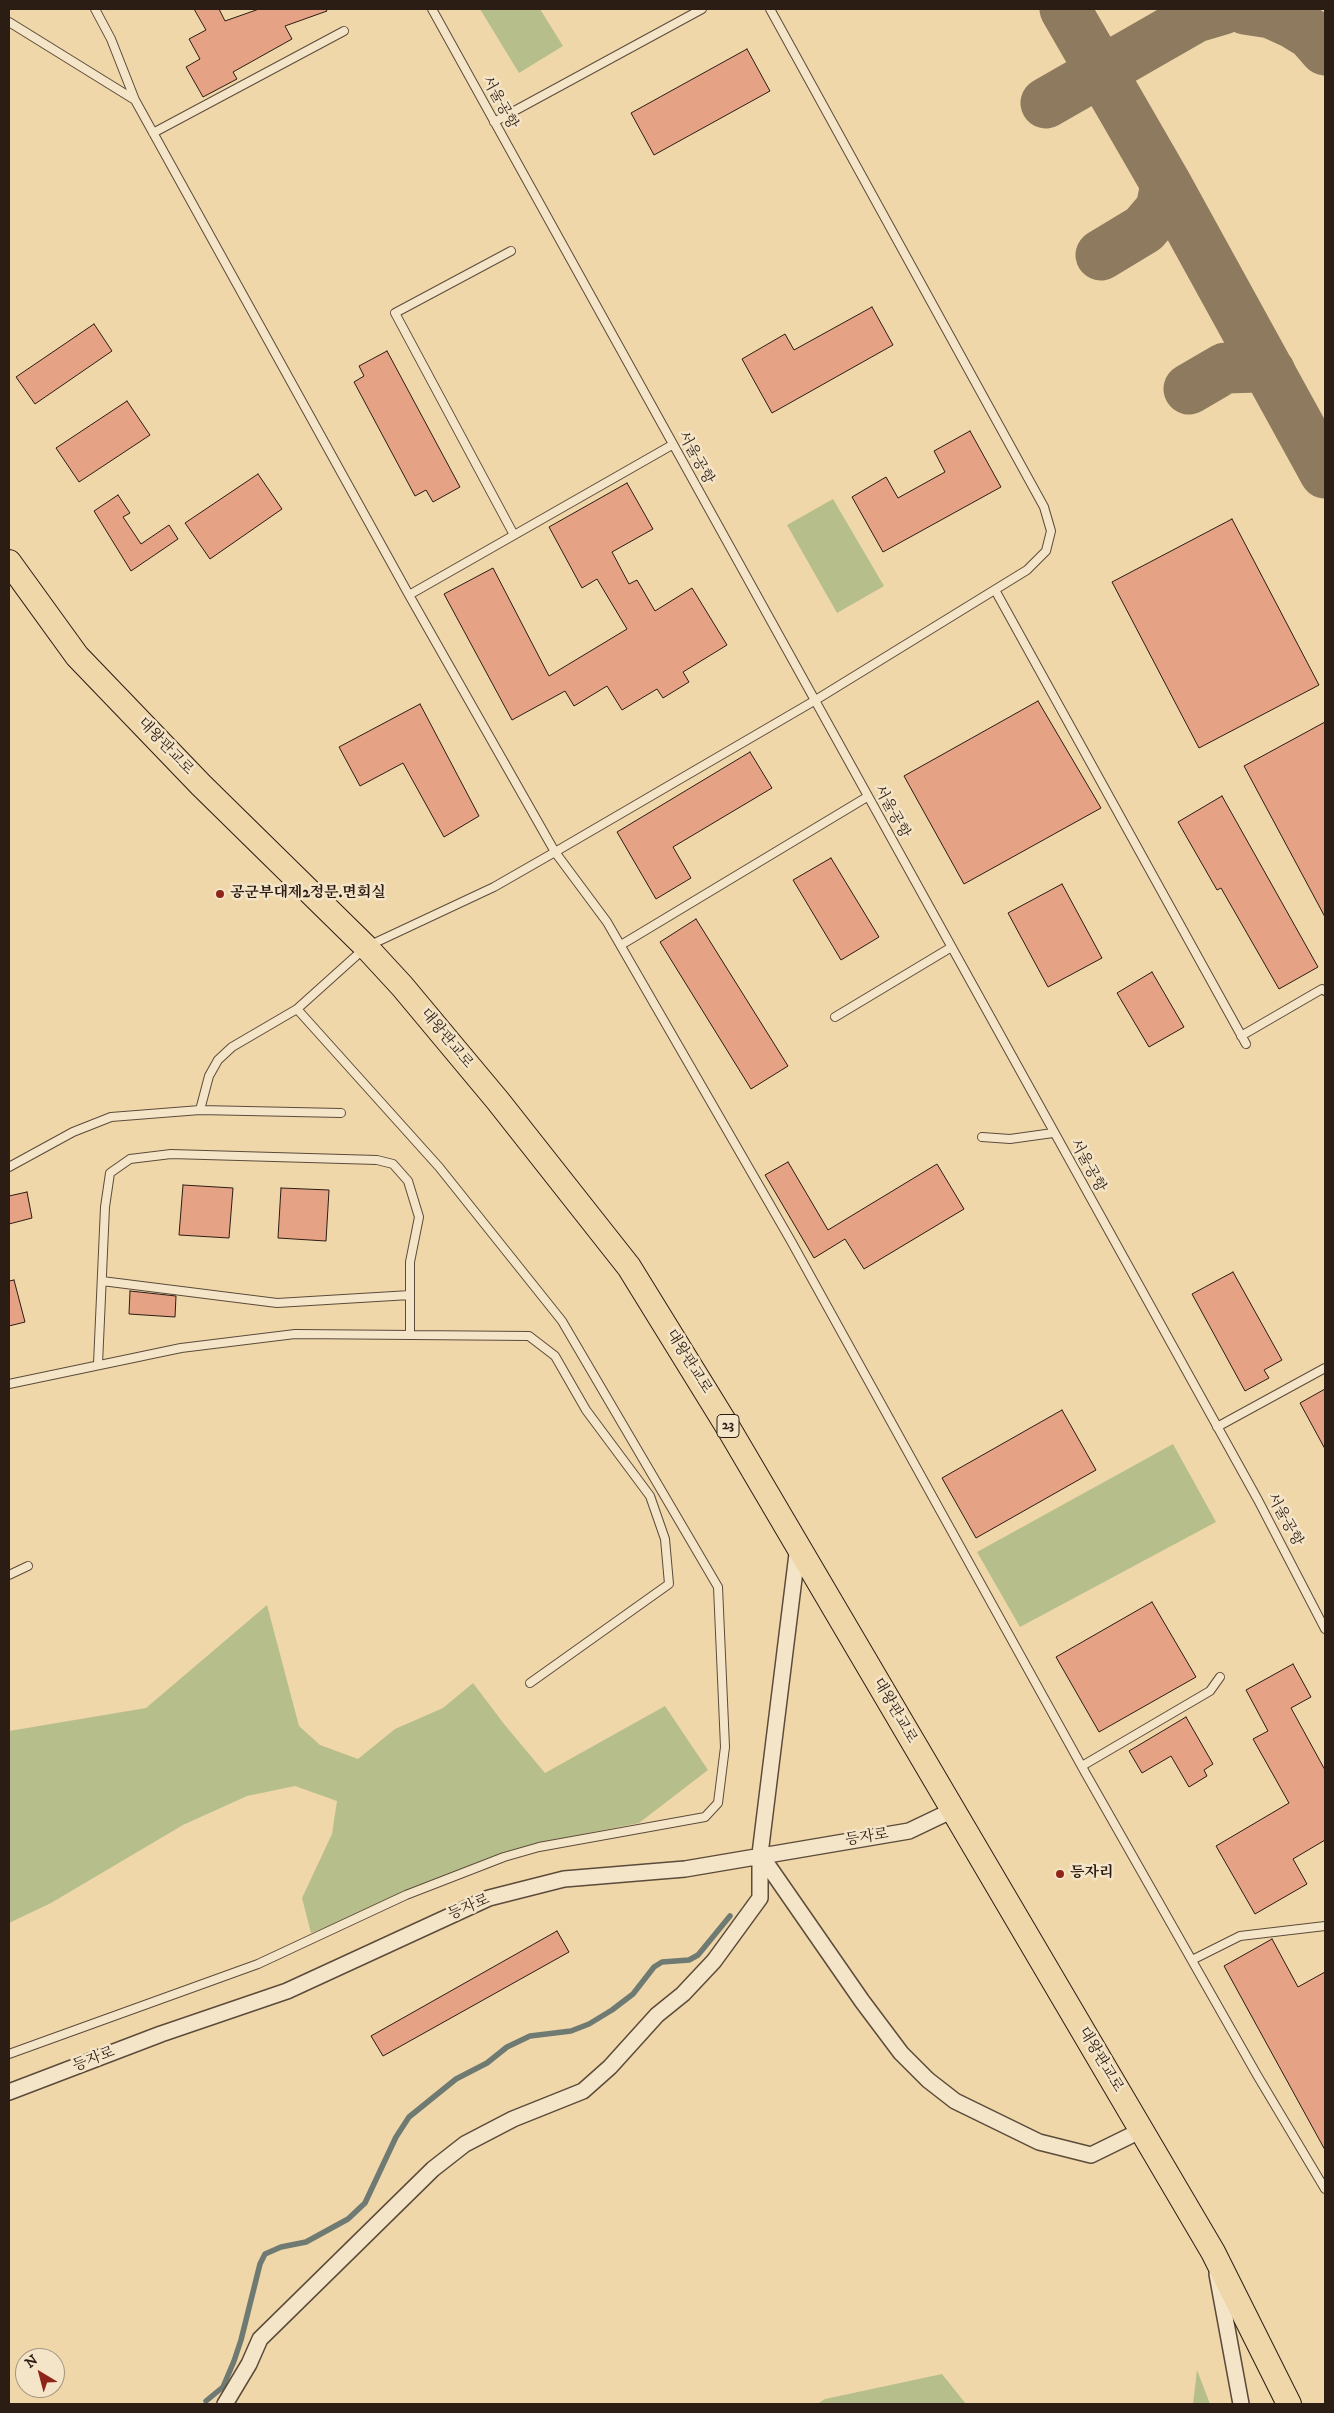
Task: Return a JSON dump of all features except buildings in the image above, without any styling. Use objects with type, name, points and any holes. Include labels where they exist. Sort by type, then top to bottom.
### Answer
[{"type":"main road","name":"대왕판교로","points":[[9,562],[77,656],[201,785],[366,947],[498,1100],[629,1267],[729,1429],[1213,2252],[1289,2404]]},
{"type":"street","points":[[226,2404],[249,2364],[260,2339],[433,2169],[465,2144],[512,2119],[583,2091],[610,2067],[657,2015],[682,1994],[714,1961],[760,1898],[760,1854],[798,1546]]},
{"type":"street","name":"등자로","points":[[9,2092],[161,2034],[287,1991],[489,1898],[564,1879],[685,1868],[760,1854],[909,1831],[953,1810]]},
{"type":"street","points":[[760,1854],[862,2002],[901,2053],[928,2080],[955,2101],[1039,2142],[1091,2155],[1142,2130]]},
{"type":"street","points":[[1213,2252],[1241,2404]]},
{"type":"lane","points":[[95,9],[111,39],[135,100],[409,595],[556,852],[608,922],[791,1241],[1082,1766],[1325,2189]]},
{"type":"lane","name":"서울공항","points":[[432,9],[1217,1428],[1325,1629]]},
{"type":"lane","points":[[494,122],[702,9]]},
{"type":"lane","points":[[200,1110],[208,1076],[218,1060],[232,1047],[297,1009],[366,947],[494,887],[556,852],[814,701],[995,590],[1027,570],[1046,551],[1051,531],[1044,507],[770,9]]},
{"type":"lane","points":[[9,22],[135,100]]},
{"type":"lane","points":[[153,133],[344,31]]},
{"type":"lane","points":[[511,251],[395,313],[514,535]]},
{"type":"lane","points":[[409,595],[672,445]]},
{"type":"lane","points":[[995,590],[1246,1044]]},
{"type":"lane","points":[[621,945],[867,797]]},
{"type":"lane","points":[[835,1017],[950,948]]},
{"type":"lane","points":[[1241,1036],[1322,989],[1325,991]]},
{"type":"lane","points":[[9,2054],[258,1964],[406,1895],[504,1857],[539,1847],[705,1817],[718,1803],[725,1748],[718,1586],[562,1320],[439,1167],[297,1009]]},
{"type":"lane","points":[[9,1167],[73,1132],[111,1117],[200,1110],[341,1113]]},
{"type":"lane","points":[[982,1137],[1010,1139],[1053,1133]]},
{"type":"lane","points":[[98,1364],[105,1207],[110,1173],[130,1159],[171,1154],[377,1160],[393,1164],[408,1181],[419,1217],[410,1262],[410,1335]]},
{"type":"lane","points":[[102,1281],[277,1303],[410,1295]]},
{"type":"lane","points":[[9,1384],[181,1348],[294,1334],[529,1336],[555,1356],[586,1410],[650,1496],[665,1539],[669,1584],[530,1683]]},
{"type":"lane","points":[[1217,1428],[1325,1368]]},
{"type":"lane","points":[[9,1575],[28,1566]]},
{"type":"lane","points":[[1082,1766],[1210,1691],[1220,1677]]},
{"type":"lane","points":[[1192,1960],[1240,1936],[1325,1926]]},
{"type":"green space","points":[[480,9],[540,9],[563,46],[519,73]]},
{"type":"green space","points":[[833,499],[884,586],[837,613],[787,525]]},
{"type":"green space","points":[[1173,1444],[1216,1522],[1020,1627],[977,1552]]},
{"type":"green space","points":[[267,1605],[299,1726],[320,1745],[358,1759],[395,1729],[443,1708],[473,1683],[545,1773],[665,1706],[708,1770],[639,1823],[552,1840],[494,1866],[311,1933],[302,1898],[332,1834],[337,1801],[295,1786],[247,1796],[183,1825],[51,1903],[9,1923],[9,1731],[146,1708]]},
{"type":"green space","points":[[1197,2370],[1210,2404],[1193,2404]]},
{"type":"green space","points":[[942,2374],[966,2404],[817,2404],[825,2399]]},
{"type":"waterway","points":[[206,2401],[223,2387],[234,2361],[260,2264],[265,2254],[281,2247],[306,2242],[348,2219],[365,2203],[396,2137],[409,2117],[456,2079],[487,2063],[507,2047],[530,2036],[571,2031],[589,2024],[612,2010],[633,1994],[654,1967],[662,1962],[689,1960],[698,1955],[730,1916]]},
{"type":"taxiway","points":[[1065,9],[1166,184],[1325,473]]},
{"type":"taxiway","points":[[1046,103],[1196,17],[1223,9]]},
{"type":"taxiway","points":[[1245,9],[1271,13],[1293,23],[1311,34],[1325,50]]},
{"type":"taxiway","points":[[1101,255],[1144,229],[1161,209],[1166,184]]},
{"type":"taxiway","points":[[1189,389],[1225,368],[1259,367],[1270,372]]},
{"type":"place","name":"공군부대제2정문.면회실","points":[[220,894]]},
{"type":"place","name":"등자리","points":[[1060,1874]]}]
